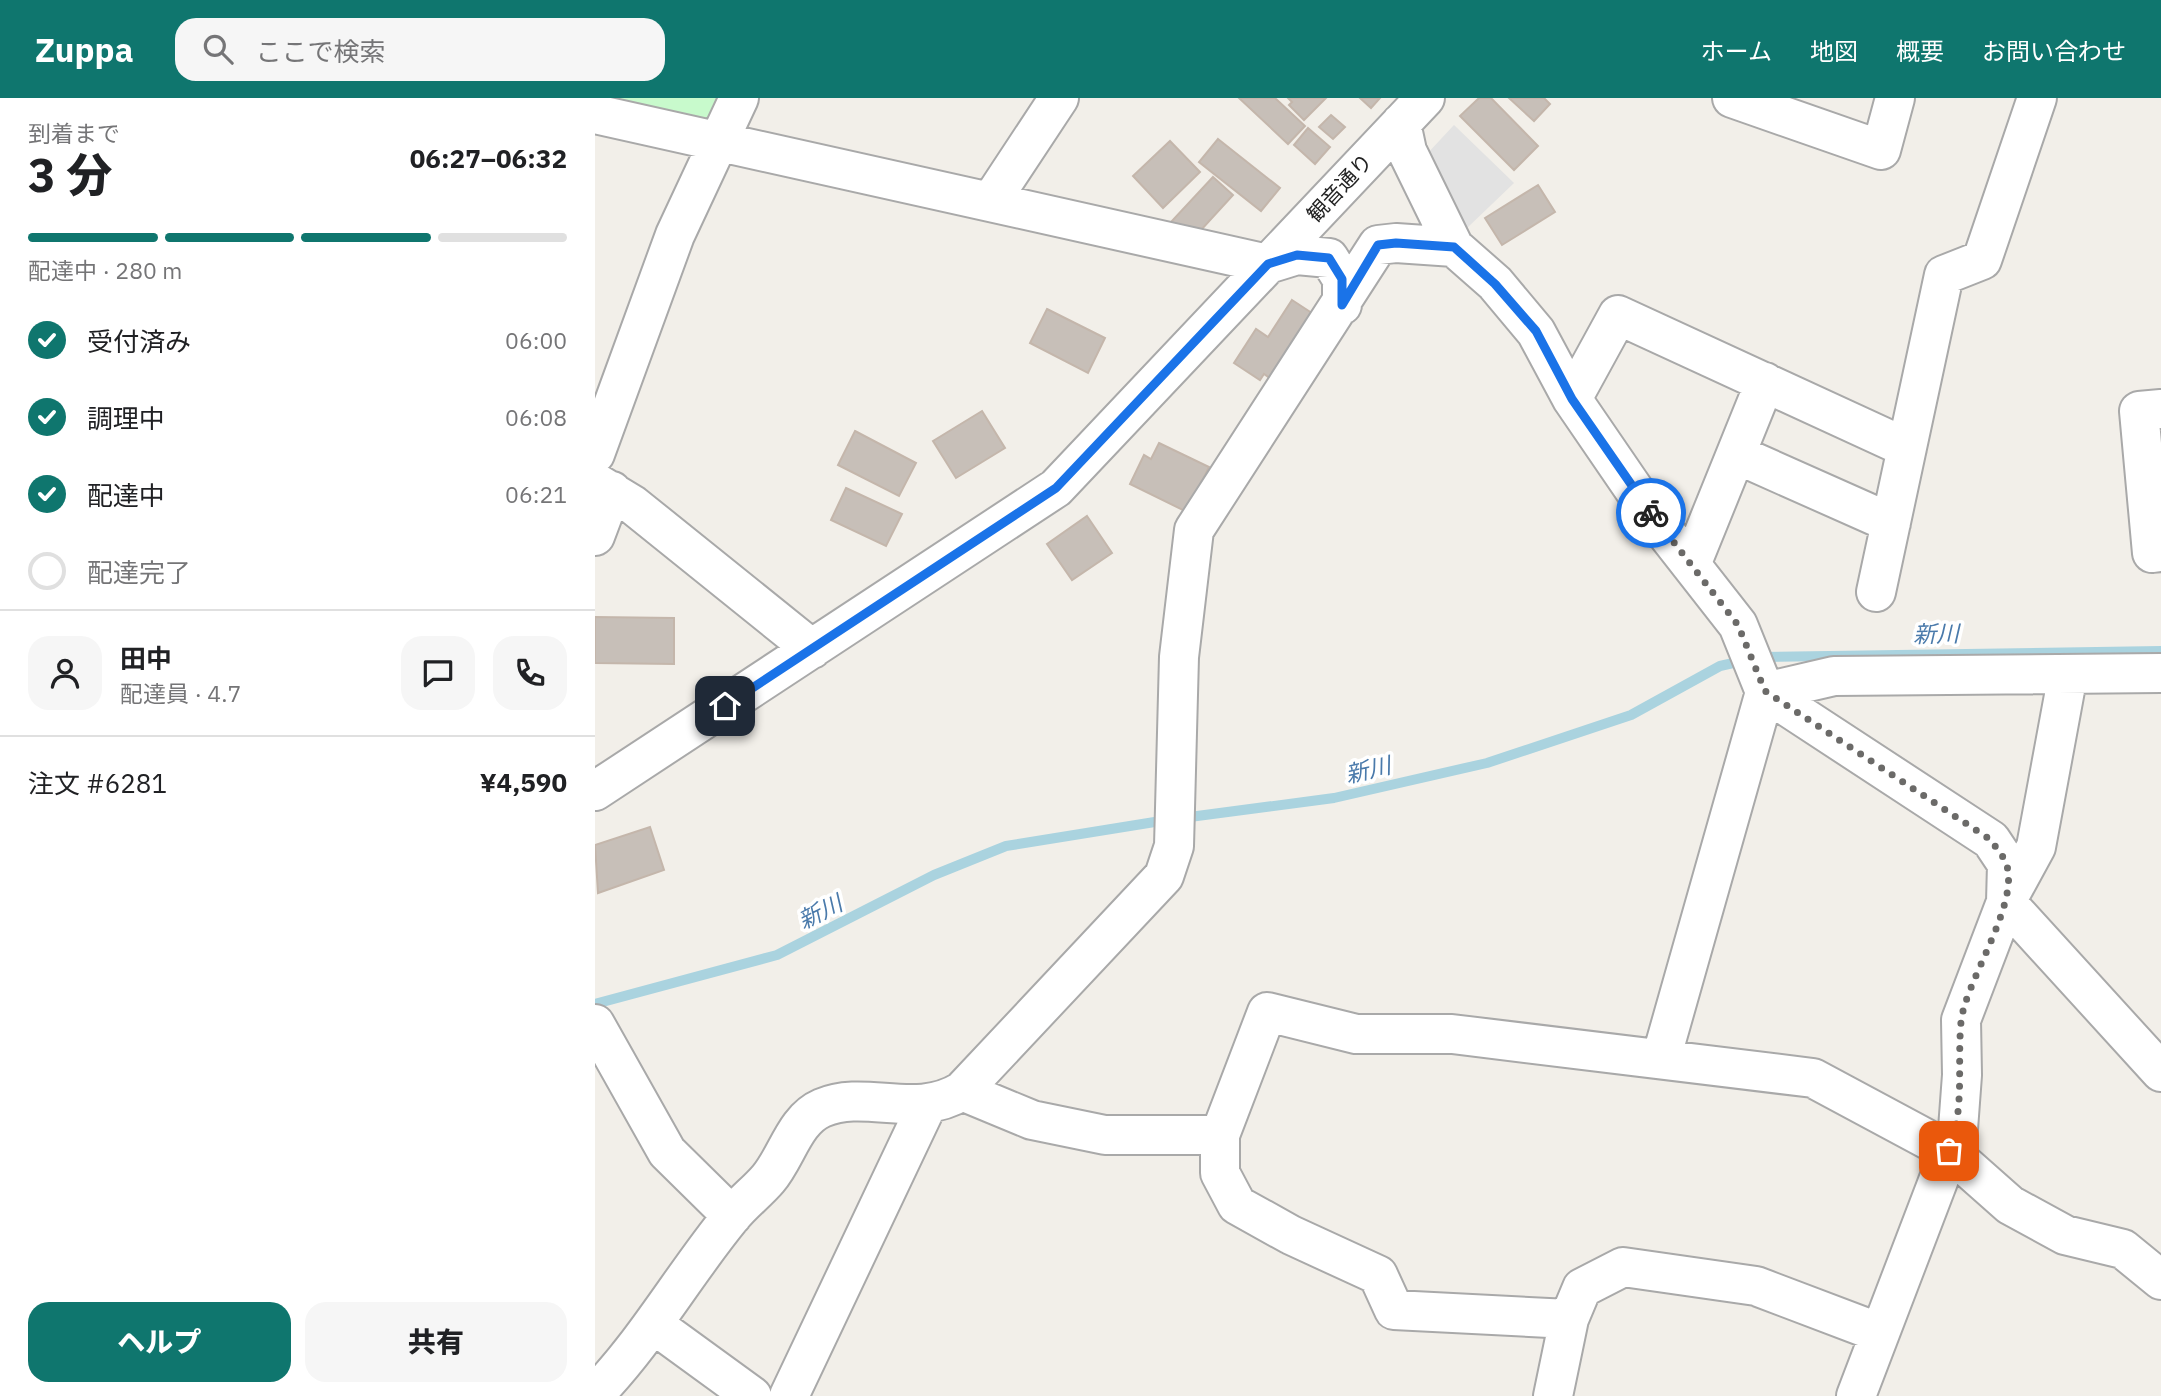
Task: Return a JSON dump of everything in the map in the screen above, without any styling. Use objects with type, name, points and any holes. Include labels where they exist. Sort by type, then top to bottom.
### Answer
[{"type":"street","points":[[595,454],[674,235],[739,98]]},
{"type":"street","points":[[991,201],[1059,98]]},
{"type":"street","points":[[1732,98],[1881,150],[1895,98]]},
{"type":"street","points":[[1876,592],[1944,275],[1982,260],[2036,98]]},
{"type":"street","points":[[1413,111],[1406,151],[1454,247],[1495,284],[1536,331],[1572,399],[1648,510],[1738,625],[1765,691],[1991,840],[2007,864],[2006,902],[2161,1072]]},
{"type":"street","name":"観音通り","points":[[595,791],[1056,488],[1413,111]]},
{"type":"street","points":[[595,114],[1268,264],[1297,255],[1329,258],[1342,279],[1342,305]]},
{"type":"street","points":[[595,1394],[653,1324],[732,1216],[770,1177],[806,1118],[823,1107],[847,1104],[927,1105],[945,1102],[962,1091],[1164,876],[1174,846],[1179,656],[1194,530],[1342,305],[1378,245],[1396,243],[1454,247]]},
{"type":"street","points":[[1572,399],[1618,315],[1907,447]]},
{"type":"street","points":[[1691,565],[1765,382]]},
{"type":"street","points":[[2161,409],[2139,411],[2152,552],[2161,552]]},
{"type":"street","points":[[1735,454],[1891,523]]},
{"type":"street","points":[[595,536],[604,486],[812,649]]},
{"type":"street","points":[[1765,691],[1834,676],[2161,673]]},
{"type":"street","points":[[1856,1396],[1958,1129],[1962,1074],[1961,1020],[2006,902],[2036,847],[2068,674]]},
{"type":"street","points":[[1661,1059],[1765,691]]},
{"type":"street","points":[[1569,1318],[1394,1310],[1378,1275],[1291,1235],[1237,1205],[1220,1173],[1220,1135],[1267,1012],[1356,1034],[1452,1034],[1813,1078],[1949,1151],[2010,1205],[2064,1235],[2123,1248],[2161,1280]]},
{"type":"street","points":[[595,1024],[667,1152],[732,1216]]},
{"type":"street","points":[[962,1091],[1032,1120],[1105,1135],[1220,1135]]},
{"type":"street","points":[[789,1396],[927,1105]]},
{"type":"street","points":[[1553,1396],[1569,1318],[1582,1288],[1623,1267],[1756,1286],[1880,1333]]},
{"type":"street","points":[[653,1324],[752,1396]]},
{"type":"green space","points":[[595,98],[726,98],[717,118],[701,126]]},
{"type":"shaded area","points":[[1454,125],[1514,183],[1467,228],[1427,154]]},
{"type":"building","points":[[1239,98],[1275,98],[1305,126],[1288,144]]},
{"type":"building","points":[[1288,98],[1326,98],[1304,120],[1289,105],[1292,102]]},
{"type":"building","points":[[1360,98],[1380,98],[1371,108]]},
{"type":"building","points":[[1479,98],[1491,98],[1538,146],[1514,170],[1460,116]]},
{"type":"building","points":[[1509,98],[1544,98],[1550,104],[1534,121]]},
{"type":"building","points":[[1331,115],[1345,127],[1333,139],[1319,127]]},
{"type":"building","points":[[1308,128],[1330,147],[1315,164],[1294,145]]},
{"type":"building","points":[[1218,139],[1280,188],[1261,211],[1199,162]]},
{"type":"building","points":[[1170,141],[1200,172],[1163,208],[1133,176]]},
{"type":"building","points":[[1213,177],[1233,195],[1202,229],[1170,223]]},
{"type":"building","points":[[1538,185],[1555,212],[1502,245],[1485,218]]},
{"type":"building","points":[[1292,300],[1321,319],[1278,384],[1264,374],[1260,380],[1234,363],[1256,329],[1268,337]]},
{"type":"building","points":[[1047,309],[1105,338],[1088,373],[1030,343]]},
{"type":"building","points":[[982,411],[1005,448],[956,478],[933,441]]},
{"type":"building","points":[[855,431],[916,463],[899,496],[838,465]]},
{"type":"building","points":[[1159,443],[1209,467],[1187,512],[1130,484],[1144,455],[1151,459]]},
{"type":"building","points":[[846,488],[902,514],[886,546],[831,520]]},
{"type":"building","points":[[1087,516],[1112,553],[1072,580],[1047,544]]},
{"type":"building","points":[[595,617],[674,618],[674,664],[595,663]]},
{"type":"building","points":[[650,827],[664,870],[598,893],[595,845]]},
{"type":"waterway","name":"新川","points":[[1761,657],[2161,651]]},
{"type":"waterway","name":"新川","points":[[1182,818],[1334,798],[1487,763],[1631,715],[1720,666],[1742,661]]},
{"type":"waterway","name":"新川","points":[[595,1004],[777,955],[934,875],[1006,846],[1167,820]]},
{"type":"way so far","points":[[1651,513],[1738,625],[1765,691],[1991,840],[2007,864],[2006,902],[1961,1020],[1962,1074],[1958,1129],[1949,1151]]},
{"type":"route","points":[[725,706],[1056,488],[1268,264],[1297,255],[1329,258],[1342,279],[1342,305],[1378,245],[1396,243],[1454,247],[1495,284],[1536,331],[1572,399],[1651,513]]}]
